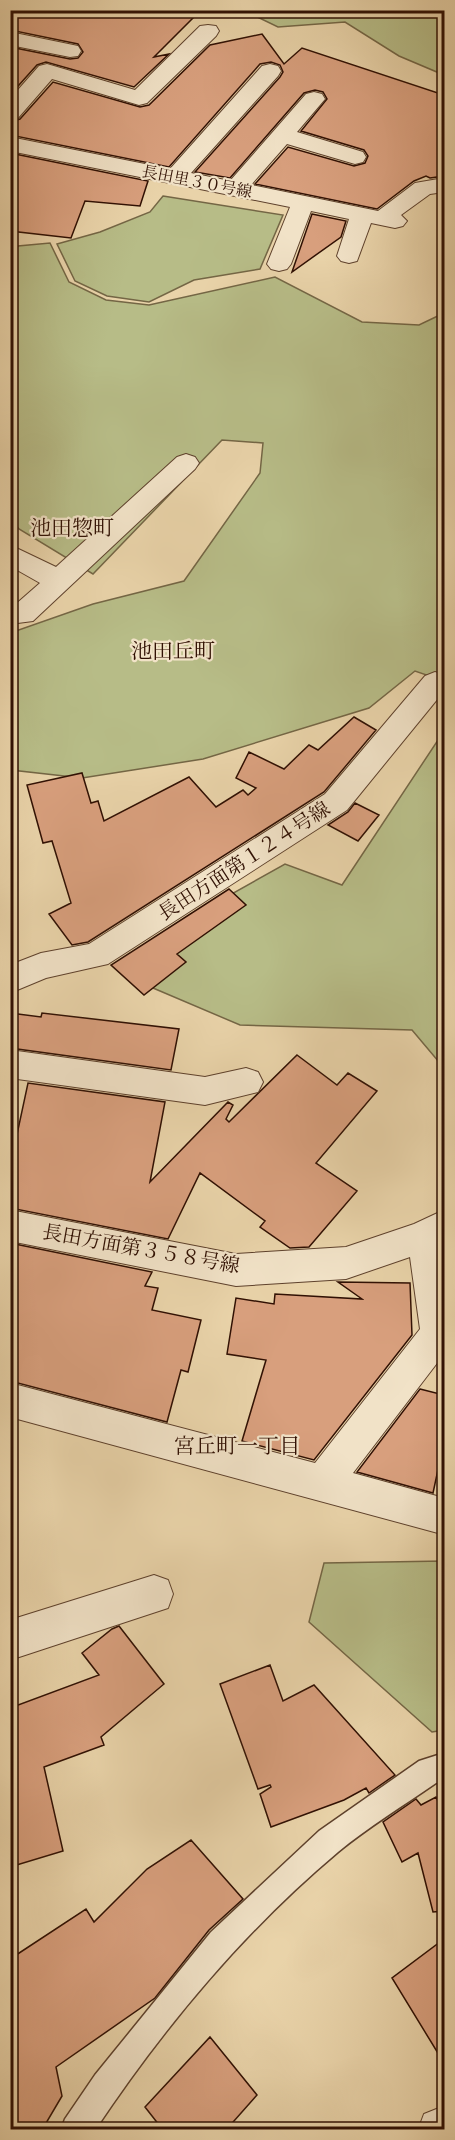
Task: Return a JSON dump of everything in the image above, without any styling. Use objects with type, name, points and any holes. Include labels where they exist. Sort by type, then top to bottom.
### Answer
[{"type":"street","points":[[10,112],[47,70],[139,98],[208,31]]},
{"type":"street","points":[[10,38],[70,51]]},
{"type":"street","points":[[175,178],[270,71]]},
{"type":"street","points":[[235,190],[314,99]]},
{"type":"street","points":[[282,135],[355,157]]},
{"type":"street","name":"長田里３０号線","points":[[10,144],[380,218]]},
{"type":"street","points":[[349,256],[380,218],[423,188],[444,185]]},
{"type":"street","points":[[279,264],[303,203]]},
{"type":"street","points":[[10,614],[23,614],[57,580],[186,463]]},
{"type":"street","points":[[10,554],[57,580]]},
{"type":"street","name":"長田方面第１２４号線","points":[[10,980],[41,966],[97,955],[336,802],[435,683]]},
{"type":"street","points":[[10,1064],[205,1091],[246,1082]]},
{"type":"street","name":"長田方面第３５８号線","points":[[10,1225],[236,1270],[346,1263],[435,1231]]},
{"type":"street","points":[[323,1482],[439,1333],[435,1231]]},
{"type":"street","points":[[10,1400],[323,1482],[441,1506]]},
{"type":"street","points":[[10,1640],[154,1594]]},
{"type":"street","points":[[440,2130],[444,2127]]},
{"type":"lane","points":[[76,2130],[106,2086],[221,1942],[329,1841],[429,1771],[444,1767]]},
{"type":"green space","points":[[245,11],[444,11],[444,75],[399,56],[345,22],[278,27]]},
{"type":"green space","points":[[163,196],[283,215],[260,269],[194,280],[149,302],[107,296],[75,281],[57,244],[100,232],[150,212]]},
{"type":"green space","points":[[50,243],[69,282],[106,300],[149,305],[275,277],[362,322],[419,325],[444,313],[444,681],[415,671],[369,708],[203,759],[82,778],[11,770],[10,633],[93,604],[184,581],[260,473],[263,443],[222,440],[93,574],[19,529],[10,519],[10,265],[18,246]]},
{"type":"green space","points":[[444,731],[444,1068],[412,1030],[240,1025],[153,988],[171,928],[285,864],[342,885]]},
{"type":"green space","points":[[444,1561],[444,1730],[432,1732],[309,1622],[324,1563]]},
{"type":"building","points":[[10,10],[201,10],[154,57],[169,54],[134,87],[46,62],[37,65],[10,95],[10,47],[70,59],[78,58],[83,52],[78,44],[10,30]]},
{"type":"building","points":[[262,34],[284,64],[302,48],[444,95],[444,176],[430,178],[426,176],[414,181],[377,209],[255,184],[288,147],[354,166],[365,163],[368,156],[364,150],[301,131],[327,99],[323,92],[315,90],[304,93],[230,178],[195,172],[280,77],[283,72],[280,65],[271,62],[260,64],[169,167],[10,135],[10,122],[20,119],[53,82],[140,107],[149,105],[210,45]]},
{"type":"building","points":[[10,153],[148,181],[140,206],[85,201],[71,238],[10,231]]},
{"type":"building","points":[[312,214],[346,221],[341,237],[292,272]]},
{"type":"building","points":[[354,717],[376,730],[324,792],[88,942],[72,945],[49,914],[71,903],[52,841],[43,843],[27,785],[82,773],[91,803],[98,801],[104,821],[189,777],[216,807],[243,790],[248,795],[256,788],[236,778],[249,752],[284,769],[309,745],[318,750]]},
{"type":"building","points":[[355,803],[379,815],[358,841],[328,825],[348,812]]},
{"type":"building","points":[[229,889],[246,905],[177,954],[186,962],[144,995],[111,965]]},
{"type":"building","points":[[10,1013],[41,1017],[42,1013],[179,1029],[171,1070],[10,1048]]},
{"type":"building","points":[[297,1055],[337,1085],[348,1073],[377,1091],[316,1163],[357,1191],[309,1247],[290,1248],[260,1227],[265,1221],[200,1173],[168,1239],[10,1208],[10,1167],[28,1083],[165,1102],[150,1182],[228,1102],[233,1105],[226,1119],[229,1122]]},
{"type":"building","points":[[10,1243],[152,1272],[145,1286],[158,1288],[152,1310],[201,1320],[188,1372],[181,1370],[167,1422],[10,1381]]},
{"type":"building","points":[[338,1282],[410,1283],[412,1335],[314,1460],[242,1441],[266,1360],[227,1354],[236,1298],[274,1304],[275,1294],[362,1299]]},
{"type":"building","points":[[420,1389],[444,1395],[444,1466],[439,1465],[433,1493],[357,1472]]},
{"type":"building","points":[[119,1626],[164,1684],[101,1737],[104,1745],[44,1767],[63,1851],[10,1867],[10,1708],[99,1675],[82,1653]]},
{"type":"building","points":[[270,1665],[283,1701],[314,1685],[395,1775],[369,1793],[366,1788],[344,1800],[271,1827],[260,1794],[271,1787],[270,1785],[258,1789],[220,1684]]},
{"type":"building","points":[[436,1797],[444,1814],[444,1911],[433,1912],[418,1853],[402,1862],[383,1822],[416,1799],[421,1805]]},
{"type":"building","points":[[191,1840],[243,1899],[209,1930],[155,1998],[56,2067],[62,2096],[42,2130],[10,2130],[10,1959],[86,1909],[94,1922],[147,1869]]},
{"type":"building","points":[[444,1939],[444,2063],[392,1978]]},
{"type":"building","points":[[210,2037],[257,2095],[226,2130],[163,2130],[145,2107]]},
{"type":"district","name":"池田惣町","points":[[72,528]]},
{"type":"district","name":"池田丘町","points":[[173,651]]},
{"type":"district","name":"宮丘町一丁目","points":[[237,1446]]}]
